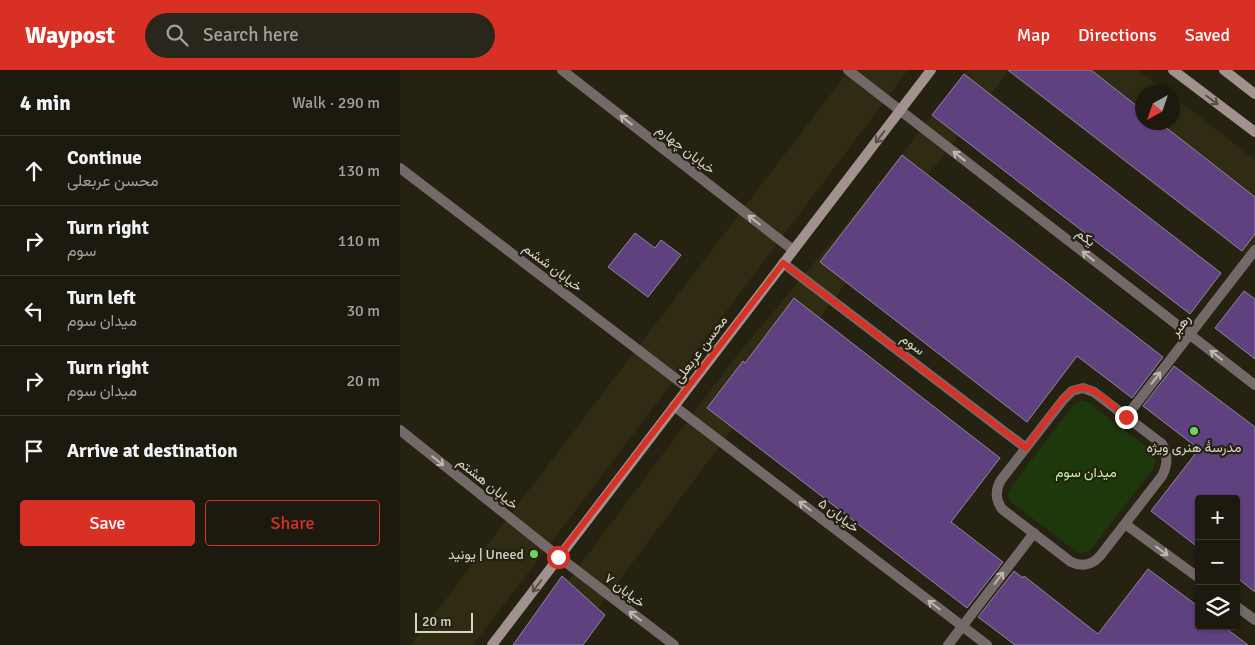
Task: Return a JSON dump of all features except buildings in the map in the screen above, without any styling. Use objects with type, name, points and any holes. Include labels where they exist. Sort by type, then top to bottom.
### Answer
[{"type":"main road","name":"محسن عربعلی","points":[[492,645],[931,70]]},
{"type":"main road","points":[[1173,70],[1255,132]]},
{"type":"main road","points":[[1224,70],[1255,94]]},
{"type":"street","name":"خیابان چهارم","points":[[562,70],[793,250]]},
{"type":"street","name":"یکم","points":[[848,70],[1255,385]]},
{"type":"street","name":"خیابان ششم","points":[[400,168],[688,388]]},
{"type":"street","name":"رهبر","points":[[1126,417],[1255,250]]},
{"type":"street","name":"سوم","points":[[783,263],[1026,448]]},
{"type":"street","points":[[1083,388],[1094,392],[1126,417],[1162,444],[1167,462],[1162,476],[1096,560],[1086,565],[1071,562],[1002,508],[996,494],[998,484],[1072,391],[1083,388]]},
{"type":"street","name":"خیابان ۵","points":[[674,406],[987,645]]},
{"type":"street","name":"خیابان هشتم","points":[[400,430],[558,557]]},
{"type":"street","points":[[1125,524],[1195,575]]},
{"type":"street","points":[[948,645],[1034,533]]},
{"type":"street","name":"خیابان ۷","points":[[558,557],[674,645]]},
{"type":"street","points":[[1240,609],[1255,620]]},
{"type":"shaded area","points":[[849,70],[908,70],[473,645],[411,645]]},
{"type":"shaded area","points":[[967,70],[1138,70],[1158,85],[1135,85],[1135,130],[1180,130],[1180,101],[1255,160],[1255,263],[1008,72],[896,216],[820,318],[733,428],[571,645],[520,645],[738,354],[870,196]]},
{"type":"green space","name":"میدان سوم","points":[[1081,400],[1088,402],[1153,452],[1156,461],[1153,469],[1091,549],[1083,553],[1077,552],[1010,501],[1008,494],[1011,487],[1072,407]]},
{"type":"place","name":"مدرسهٔ هنری ویژه","points":[[1194,431]]},
{"type":"place","name":"یونید | Uneed","points":[[534,554]]},
{"type":"route","points":[[558,557],[783,263],[1026,448],[1063,400],[1072,391],[1078,389],[1089,389],[1126,417]]}]
